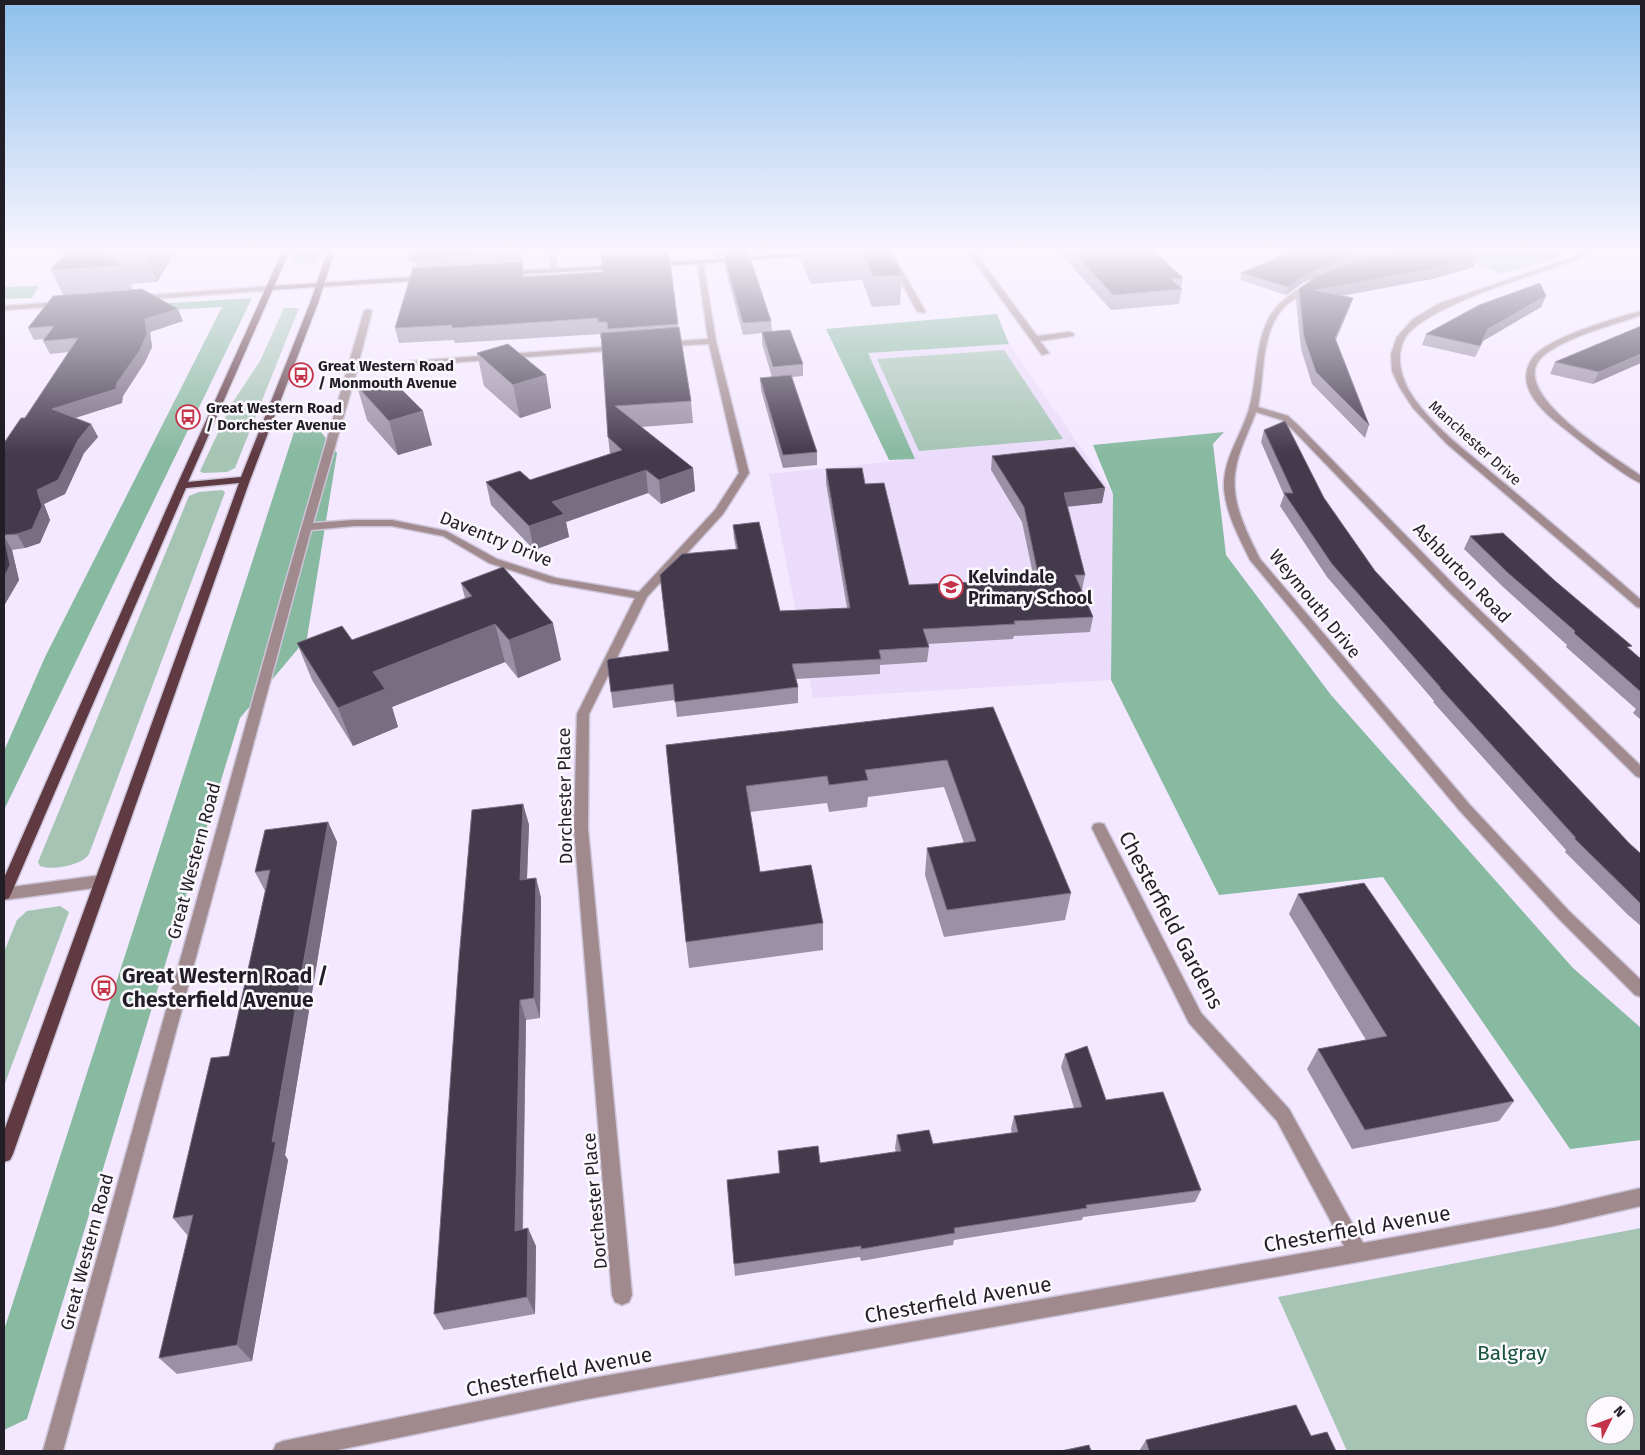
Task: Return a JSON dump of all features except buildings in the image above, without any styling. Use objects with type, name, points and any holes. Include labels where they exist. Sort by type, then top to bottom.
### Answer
[{"type":"main road","points":[[4,894],[182,485],[257,318]]},
{"type":"main road","points":[[4,1154],[245,480],[308,318]]},
{"type":"main road","points":[[182,485],[245,480]]},
{"type":"street","name":"Great Western Road","points":[[53,1451],[306,527],[366,318]]},
{"type":"street","name":"Dorchester Place","points":[[622,1295],[581,829],[583,714],[642,596],[719,512],[744,473],[708,318]]},
{"type":"street","points":[[1019,318],[1045,353]]},
{"type":"street","name":"Weymouth Drive","points":[[1273,318],[1266,337],[1253,408],[1236,453],[1229,481],[1232,503],[1242,533],[1255,560],[1465,808],[1564,915],[1641,990]]},
{"type":"street","name":"Manchester Drive","points":[[1420,318],[1398,342],[1394,352],[1398,377],[1405,392],[1420,413],[1448,441],[1641,606]]},
{"type":"street","points":[[1626,318],[1549,348],[1533,362],[1530,380],[1535,392],[1543,403],[1565,423],[1641,480]]},
{"type":"street","points":[[1034,339],[1070,334]]},
{"type":"street","points":[[655,345],[712,341]]},
{"type":"street","points":[[353,368],[627,347]]},
{"type":"street","name":"Ashburton Road","points":[[1253,408],[1284,418],[1296,428],[1452,589],[1641,773]]},
{"type":"street","name":"Daventry Drive","points":[[306,527],[354,523],[392,523],[446,534],[493,561],[554,581],[642,596]]},
{"type":"street","name":"Chesterfield Gardens","points":[[1099,828],[1195,1018],[1283,1115],[1358,1253]]},
{"type":"street","points":[[4,894],[102,880]]},
{"type":"street","name":"Chesterfield Avenue","points":[[283,1451],[587,1389],[1358,1253],[1554,1217],[1641,1196]]},
{"type":"shaded area","name":"Kelvindale Primary School","points":[[1009,344],[1113,494],[1111,680],[813,698],[769,474],[915,459],[867,353]]},
{"type":"green space","points":[[216,318],[242,318],[4,810],[4,751],[45,657]]},
{"type":"green space","points":[[280,318],[295,318],[235,468],[227,472],[203,473],[200,471],[231,405],[260,361]]},
{"type":"green space","points":[[953,318],[999,318],[1009,344],[868,353],[915,459],[889,460],[826,329]]},
{"type":"green space","points":[[1004,350],[1063,439],[919,451],[877,359]]},
{"type":"green space","points":[[315,424],[337,453],[307,638],[240,718],[27,1419],[4,1430],[4,1330],[295,429]]},
{"type":"green space","points":[[1224,432],[1213,444],[1226,555],[1331,695],[1573,968],[1641,1028],[1641,1140],[1570,1149],[1383,877],[1219,895],[1111,680],[1113,494],[1093,445]]},
{"type":"green space","points":[[222,490],[225,492],[224,495],[89,854],[86,858],[67,866],[52,868],[40,866],[38,862],[189,496],[199,492]]},
{"type":"green space","points":[[60,906],[69,912],[4,1086],[4,952],[17,920],[27,911]]},
{"type":"green space","name":"Balgray","points":[[1641,1228],[1641,1451],[1347,1451],[1278,1297]]},
{"type":"place","name":"Great Western Road / Monmouth Avenue","points":[[301,375]]},
{"type":"place","name":"Great Western Road / Dorchester Avenue","points":[[188,417]]},
{"type":"place","name":"Kelvindale Primary School","points":[[951,587]]},
{"type":"place","name":"Great Western Road / Chesterfield Avenue","points":[[104,988]]}]
